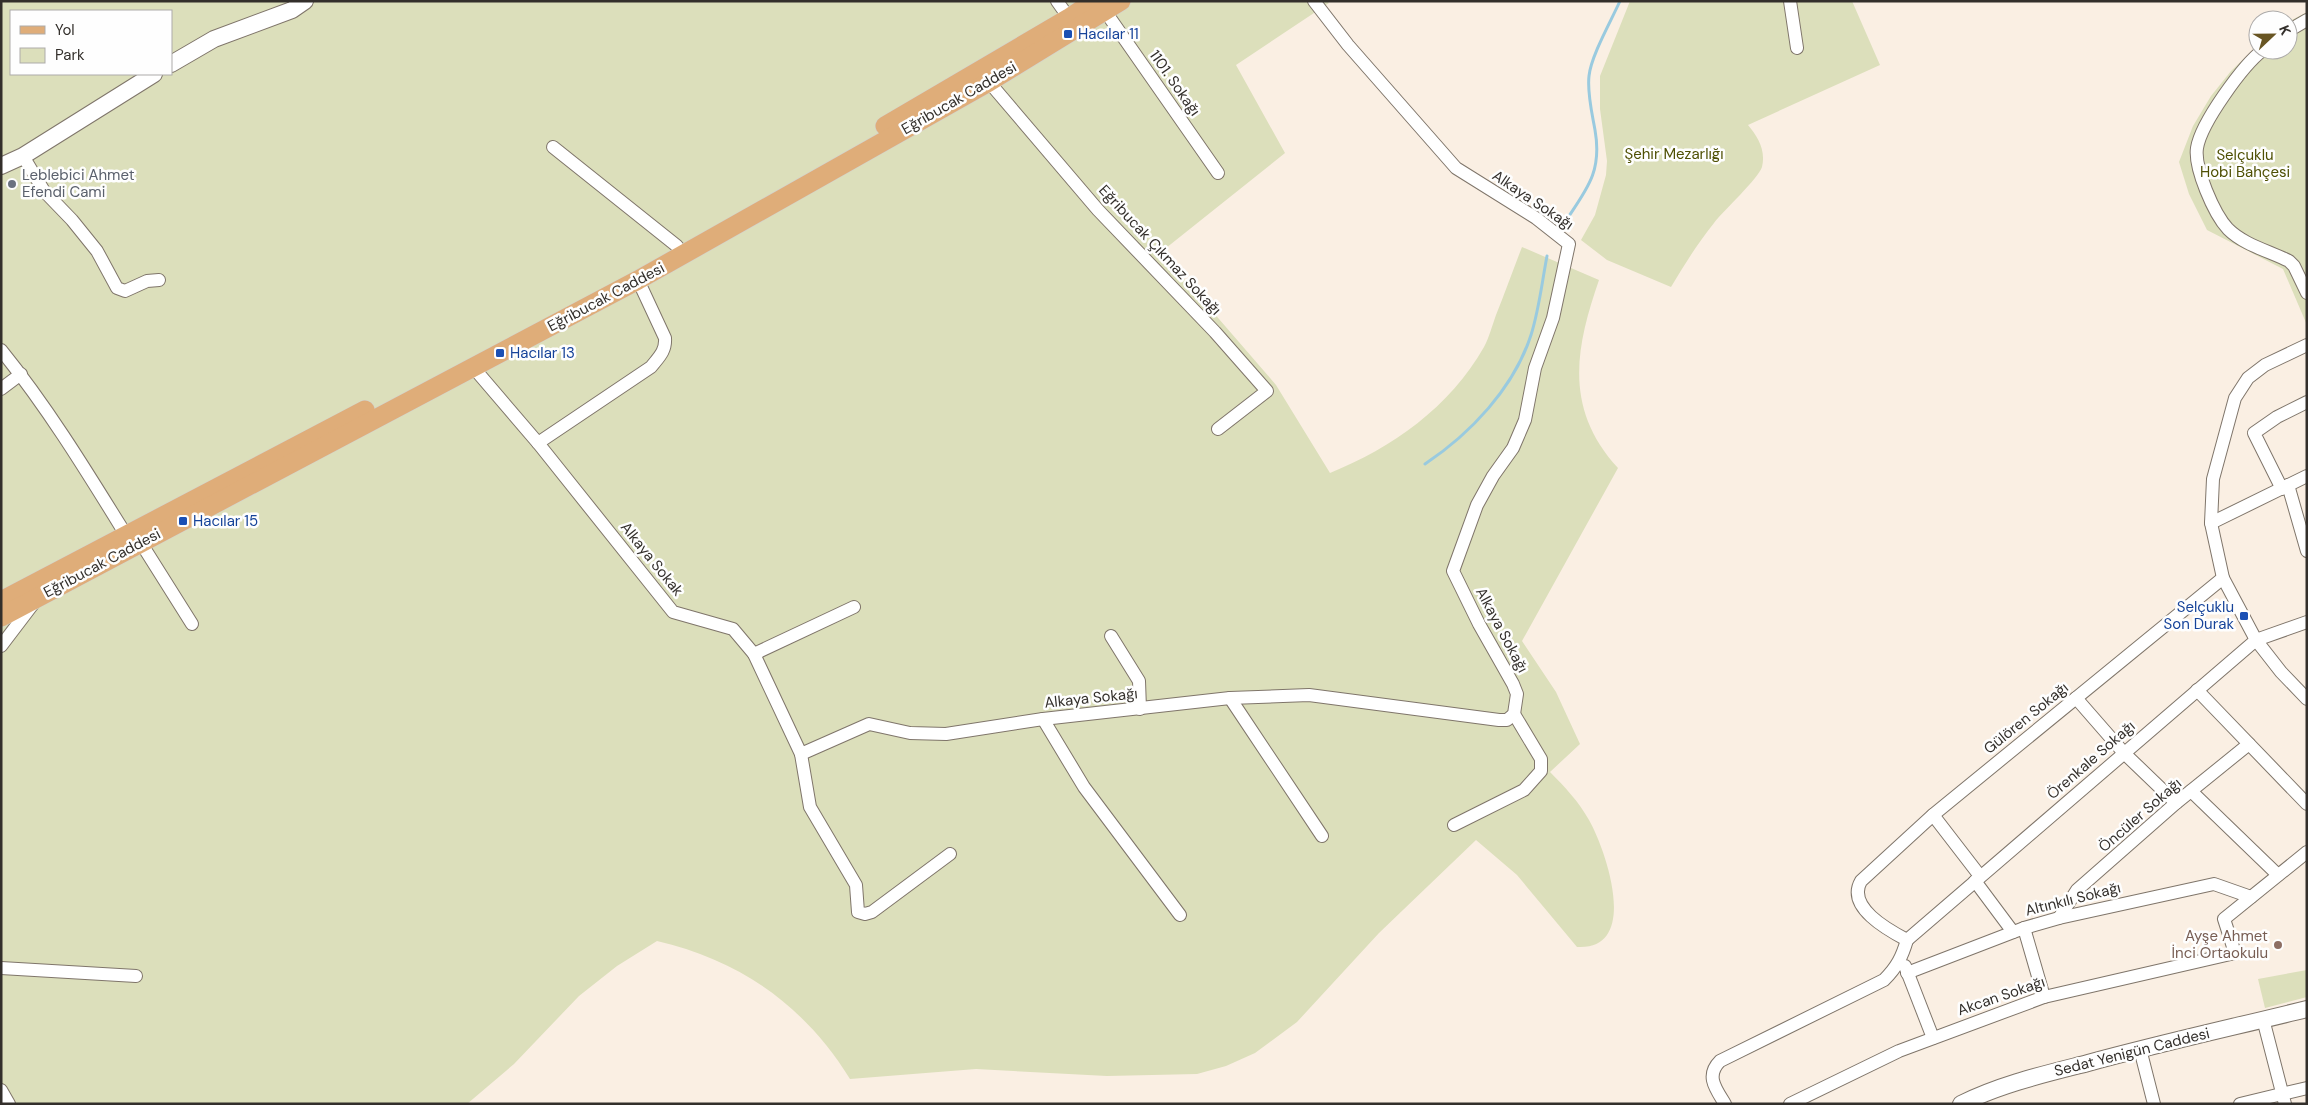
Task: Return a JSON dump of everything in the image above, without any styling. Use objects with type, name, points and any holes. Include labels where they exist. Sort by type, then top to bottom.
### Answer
[{"type":"main road","name":"Eğribucak Caddesi","points":[[1,617],[39,597],[134,539],[677,246],[1069,18],[1099,6],[1121,1]]},
{"type":"main road","name":"Eğribucak Caddesi","points":[[1,601],[134,539],[473,367],[638,280],[989,82],[1099,6]]},
{"type":"street","points":[[172,63],[214,39],[292,10],[305,1]]},
{"type":"street","points":[[1056,1],[1069,18]]},
{"type":"street","name":"Alkaya Sokağı","points":[[801,754],[869,724],[910,732],[946,734],[1043,719],[1230,698],[1309,695],[1499,720],[1507,720],[1514,714],[1516,694],[1513,684],[1478,624],[1453,571],[1477,506],[1493,476],[1513,448],[1525,420],[1535,368],[1553,318],[1569,244],[1536,218],[1456,168],[1348,45],[1314,1]]},
{"type":"street","points":[[1790,1],[1797,48]]},
{"type":"street","name":"1101. Sokağı","points":[[1099,6],[1218,173]]},
{"type":"street","points":[[2253,60],[2223,97],[2203,132],[2197,148],[2197,164],[2218,215],[2227,228],[2239,238],[2288,261],[2294,266],[2307,293]]},
{"type":"street","points":[[152,75],[9,160],[44,191],[72,220],[97,251],[117,288],[127,290],[147,281],[159,280]]},
{"type":"street","name":"Eğribucak Çıkmaz Sokağı","points":[[989,82],[1098,210],[1215,332],[1267,391],[1218,430]]},
{"type":"street","points":[[553,147],[677,246]]},
{"type":"street","points":[[538,443],[651,367],[660,356],[666,346],[665,338],[638,280]]},
{"type":"street","points":[[2307,345],[2265,365],[2248,378],[2235,398],[2213,479],[2211,523],[2223,578],[2256,640],[2281,672],[2307,699]]},
{"type":"street","points":[[1,350],[20,374],[192,624]]},
{"type":"street","name":"Alkaya Sokak","points":[[473,367],[538,443],[673,612],[733,629],[754,654],[801,754],[810,808],[856,885],[858,895],[856,908],[859,913],[872,912],[950,854]]},
{"type":"street","points":[[1,389],[20,374]]},
{"type":"street","points":[[2307,402],[2277,417],[2254,433],[2285,487],[2307,551]]},
{"type":"street","points":[[2211,523],[2307,476]]},
{"type":"street","name":"Gülören Sokağı","points":[[1906,940],[1885,928],[1860,902],[1857,891],[1862,881],[1933,815],[2223,578]]},
{"type":"street","points":[[1,646],[39,597]]},
{"type":"street","points":[[754,654],[854,607]]},
{"type":"street","name":"Örenkale Sokağı","points":[[1906,940],[2256,640],[2307,622]]},
{"type":"street","points":[[1111,636],[1139,681],[1140,709]]},
{"type":"street","points":[[2197,690],[2307,804]]},
{"type":"street","points":[[1230,698],[1322,836]]},
{"type":"street","points":[[2076,698],[2124,753],[2176,804]]},
{"type":"street","points":[[1454,825],[1524,790],[1541,771],[1541,760],[1514,714]]},
{"type":"street","points":[[1043,719],[1084,787],[1180,915]]},
{"type":"street","name":"Öncüler Sokağı","points":[[2060,918],[2077,890],[2191,791],[2250,744]]},
{"type":"street","points":[[2191,791],[2278,875]]},
{"type":"street","points":[[1933,815],[1977,879],[2019,930],[2044,997]]},
{"type":"street","points":[[2251,897],[2307,852]]},
{"type":"street","name":"Altınkılı Sokağı","points":[[1908,973],[2019,930],[2060,918],[2214,884],[2251,897]]},
{"type":"street","name":"Akcan Sokağı","points":[[1790,1104],[1899,1050],[2044,997],[2235,953],[2224,919],[2251,897]]},
{"type":"street","points":[[1725,1104],[1713,1085],[1712,1078],[1720,1061],[1884,980],[1896,968],[1902,958],[1906,940]]},
{"type":"street","points":[[1902,958],[1933,1038]]},
{"type":"street","points":[[1,968],[136,976]]},
{"type":"street","name":"Sedat Yenigün Caddesi","points":[[1961,1104],[1976,1096],[2041,1075],[2307,1009]]},
{"type":"street","points":[[2263,1019],[2283,1099]]},
{"type":"street","points":[[2140,1049],[2154,1104]]},
{"type":"street","points":[[2240,1104],[2283,1099],[2307,1088]]},
{"type":"street","points":[[1,1090],[9,1104]]},
{"type":"green space","points":[[1,1],[1327,1],[1329,3],[1236,65],[1285,153],[1161,252],[1276,385],[1330,473],[1353,463],[1397,438],[1437,407],[1454,388],[1470,369],[1486,343],[1522,247],[1599,280],[1584,330],[1579,378],[1582,401],[1589,423],[1601,446],[1618,468],[1522,641],[1556,692],[1580,744],[1550,772],[1581,807],[1589,820],[1610,874],[1613,916],[1608,933],[1597,944],[1577,947],[1517,875],[1476,840],[1379,933],[1297,1022],[1255,1053],[1226,1066],[1197,1074],[1107,1076],[976,1069],[850,1079],[813,1029],[768,990],[716,960],[687,949],[657,941],[617,966],[579,996],[514,1064],[467,1104],[1,1104]]},
{"type":"green space","name":"Şehir Mezarlığı","points":[[1630,1],[1852,1],[1880,65],[1748,125],[1755,134],[1762,149],[1762,167],[1754,179],[1708,231],[1691,254],[1671,287],[1607,260],[1581,240],[1595,215],[1606,175],[1607,161],[1600,109],[1600,76]]},
{"type":"green space","name":"Selçuklu Hobi Bahçesi","points":[[2307,12],[2307,325],[2283,269],[2207,230],[2189,194],[2179,162],[2193,126],[2211,96],[2231,71],[2248,55],[2248,60],[2298,60],[2298,17]]},
{"type":"green space","points":[[2307,970],[2307,997],[2265,1008],[2258,979]]},
{"type":"waterway","points":[[1561,228],[1584,193],[1594,171],[1597,146],[1589,96],[1589,76],[1597,49],[1620,1]]},
{"type":"waterway","points":[[1425,464],[1458,439],[1474,424],[1502,391],[1514,373],[1534,325],[1547,256]]},
{"type":"place","name":"Hacılar 11","points":[[1068,34]]},
{"type":"place","name":"Leblebici Ahmet Efendi Cami","points":[[12,184]]},
{"type":"place","name":"Hacılar 13","points":[[500,353]]},
{"type":"place","name":"Hacılar 15","points":[[183,521]]},
{"type":"place","name":"Selçuklu Son Durak","points":[[2244,616]]},
{"type":"place","name":"Ayşe Ahmet İnci Ortaokulu","points":[[2278,945]]}]
